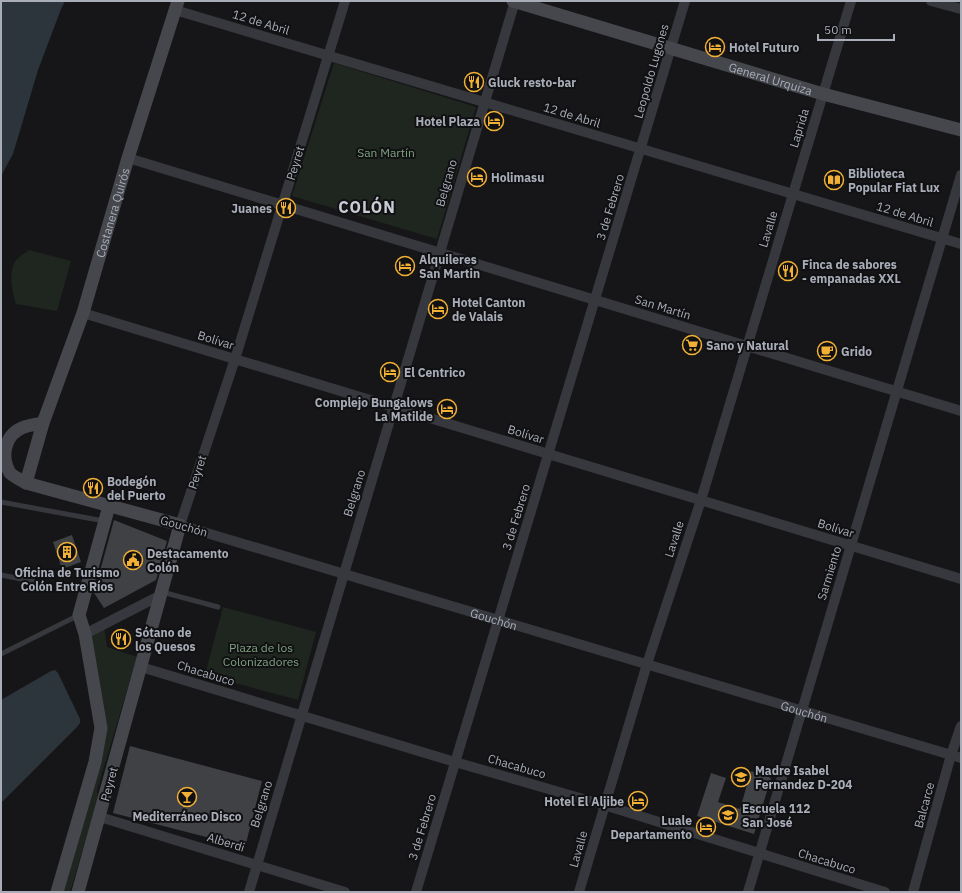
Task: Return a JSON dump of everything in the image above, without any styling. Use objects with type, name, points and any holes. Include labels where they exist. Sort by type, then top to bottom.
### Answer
[{"type":"main road","name":"General Urquiza","points":[[514,1],[823,94],[961,130]]},
{"type":"main road","name":"Costanera Quirós","points":[[26,483],[43,423],[83,313],[128,158],[177,6]]},
{"type":"main road","points":[[26,483],[11,474],[6,466],[3,450],[8,437],[24,427],[43,423]]},
{"type":"main road","name":"Gouchón","points":[[26,483],[180,525]]},
{"type":"main road","points":[[79,615],[109,506]]},
{"type":"main road","name":"Peyret","points":[[78,892],[180,525]]},
{"type":"main road","name":"Peyret","points":[[57,892],[95,762],[101,728],[85,634],[79,615]]},
{"type":"street","name":"Peyret","points":[[180,525],[235,359],[345,1]]},
{"type":"street","name":"Belgrano","points":[[249,892],[514,1]]},
{"type":"street","name":"Leopoldo Lugones","points":[[641,149],[685,1]]},
{"type":"street","name":"Laprida","points":[[792,194],[851,1]]},
{"type":"street","points":[[931,1],[961,9]]},
{"type":"street","name":"12 de Abril","points":[[177,6],[328,56],[961,244]]},
{"type":"street","name":"3 de Febrero","points":[[416,892],[641,149]]},
{"type":"street","name":"San Martín","points":[[128,158],[961,411]]},
{"type":"street","name":"Sarmiento","points":[[748,892],[961,175]]},
{"type":"street","name":"Lavalle","points":[[579,892],[647,664],[701,500],[792,194]]},
{"type":"street","name":"Bolívar","points":[[83,313],[961,580]]},
{"type":"street","name":"Gouchón","points":[[180,525],[956,756]]},
{"type":"street","points":[[85,634],[161,593]]},
{"type":"street","name":"Chacabuco","points":[[141,667],[455,762],[604,805],[884,892]]},
{"type":"street","name":"Balcarce","points":[[913,892],[956,756],[961,726]]},
{"type":"street","name":"Alberdi","points":[[100,816],[345,892]]},
{"type":"lane","points":[[1,502],[104,521]]},
{"type":"lane","points":[[1,575],[37,582]]},
{"type":"lane","points":[[161,593],[218,607]]},
{"type":"lane","points":[[1,654],[79,615]]},
{"type":"green space","name":"San Martín","points":[[334,63],[476,107],[437,239],[292,196]]},
{"type":"green space","points":[[29,250],[71,261],[57,311],[16,304],[12,288],[12,270],[16,260]]},
{"type":"green space","name":"Plaza de los Colonizadores","points":[[223,607],[316,632],[298,700],[205,675]]},
{"type":"green space","points":[[104,626],[107,647],[137,657],[97,790],[98,799],[70,892],[61,892],[100,762],[89,635]]},
{"type":"shaded area","points":[[1,1],[65,1],[38,70],[13,154],[1,176]]},
{"type":"shaded area","points":[[55,670],[58,673],[80,719],[80,723],[1,803],[1,700]]},
{"type":"building","name":"Destacamento Colón","points":[[114,520],[167,541],[156,580],[104,608],[94,593]]},
{"type":"building","name":"Oficina de Turismo Colón Entre Ríos","points":[[72,535],[81,562],[62,569],[53,542]]},
{"type":"building","name":"Mediterráneo Disco","points":[[130,746],[262,781],[245,847],[113,813]]},
{"type":"building","points":[[751,771],[771,778],[754,834],[697,816],[711,773],[726,778],[718,802],[740,809]]},
{"type":"place","name":"Hotel Futuro","points":[[715,47]]},
{"type":"place","name":"Gluck resto-bar","points":[[474,82]]},
{"type":"place","name":"Hotel Plaza","points":[[494,121]]},
{"type":"place","name":"Holimasu","points":[[477,177]]},
{"type":"place","name":"Biblioteca Popular Fiat Lux","points":[[834,180]]},
{"type":"place","name":"Juanes","points":[[286,208]]},
{"type":"place","name":"Alquileres San Martin","points":[[405,266]]},
{"type":"place","name":"Finca de sabores - empanadas XXL","points":[[788,271]]},
{"type":"place","name":"Hotel Canton de Valais","points":[[438,309]]},
{"type":"place","name":"Sano y Natural","points":[[692,345]]},
{"type":"place","name":"Grido","points":[[827,351]]},
{"type":"place","name":"El Centrico","points":[[390,372]]},
{"type":"place","name":"Complejo Bungalows La Matilde","points":[[447,409]]},
{"type":"place","name":"Bodegón del Puerto","points":[[93,488]]},
{"type":"place","name":"Oficina de Turismo Colón Entre Ríos","points":[[67,552]]},
{"type":"place","name":"Destacamento Colón","points":[[133,560]]},
{"type":"place","name":"Sótano de los Quesos","points":[[121,639]]},
{"type":"place","name":"Madre Isabel Fernandez D-204","points":[[741,777]]},
{"type":"place","name":"Mediterráneo Disco","points":[[187,797]]},
{"type":"place","name":"Hotel El Aljibe","points":[[638,801]]},
{"type":"place","name":"Escuela 112 San José","points":[[728,815]]},
{"type":"place","name":"Luale Departamento","points":[[706,827]]},
{"type":"district","name":"COLÓN","points":[[367,207]]}]
